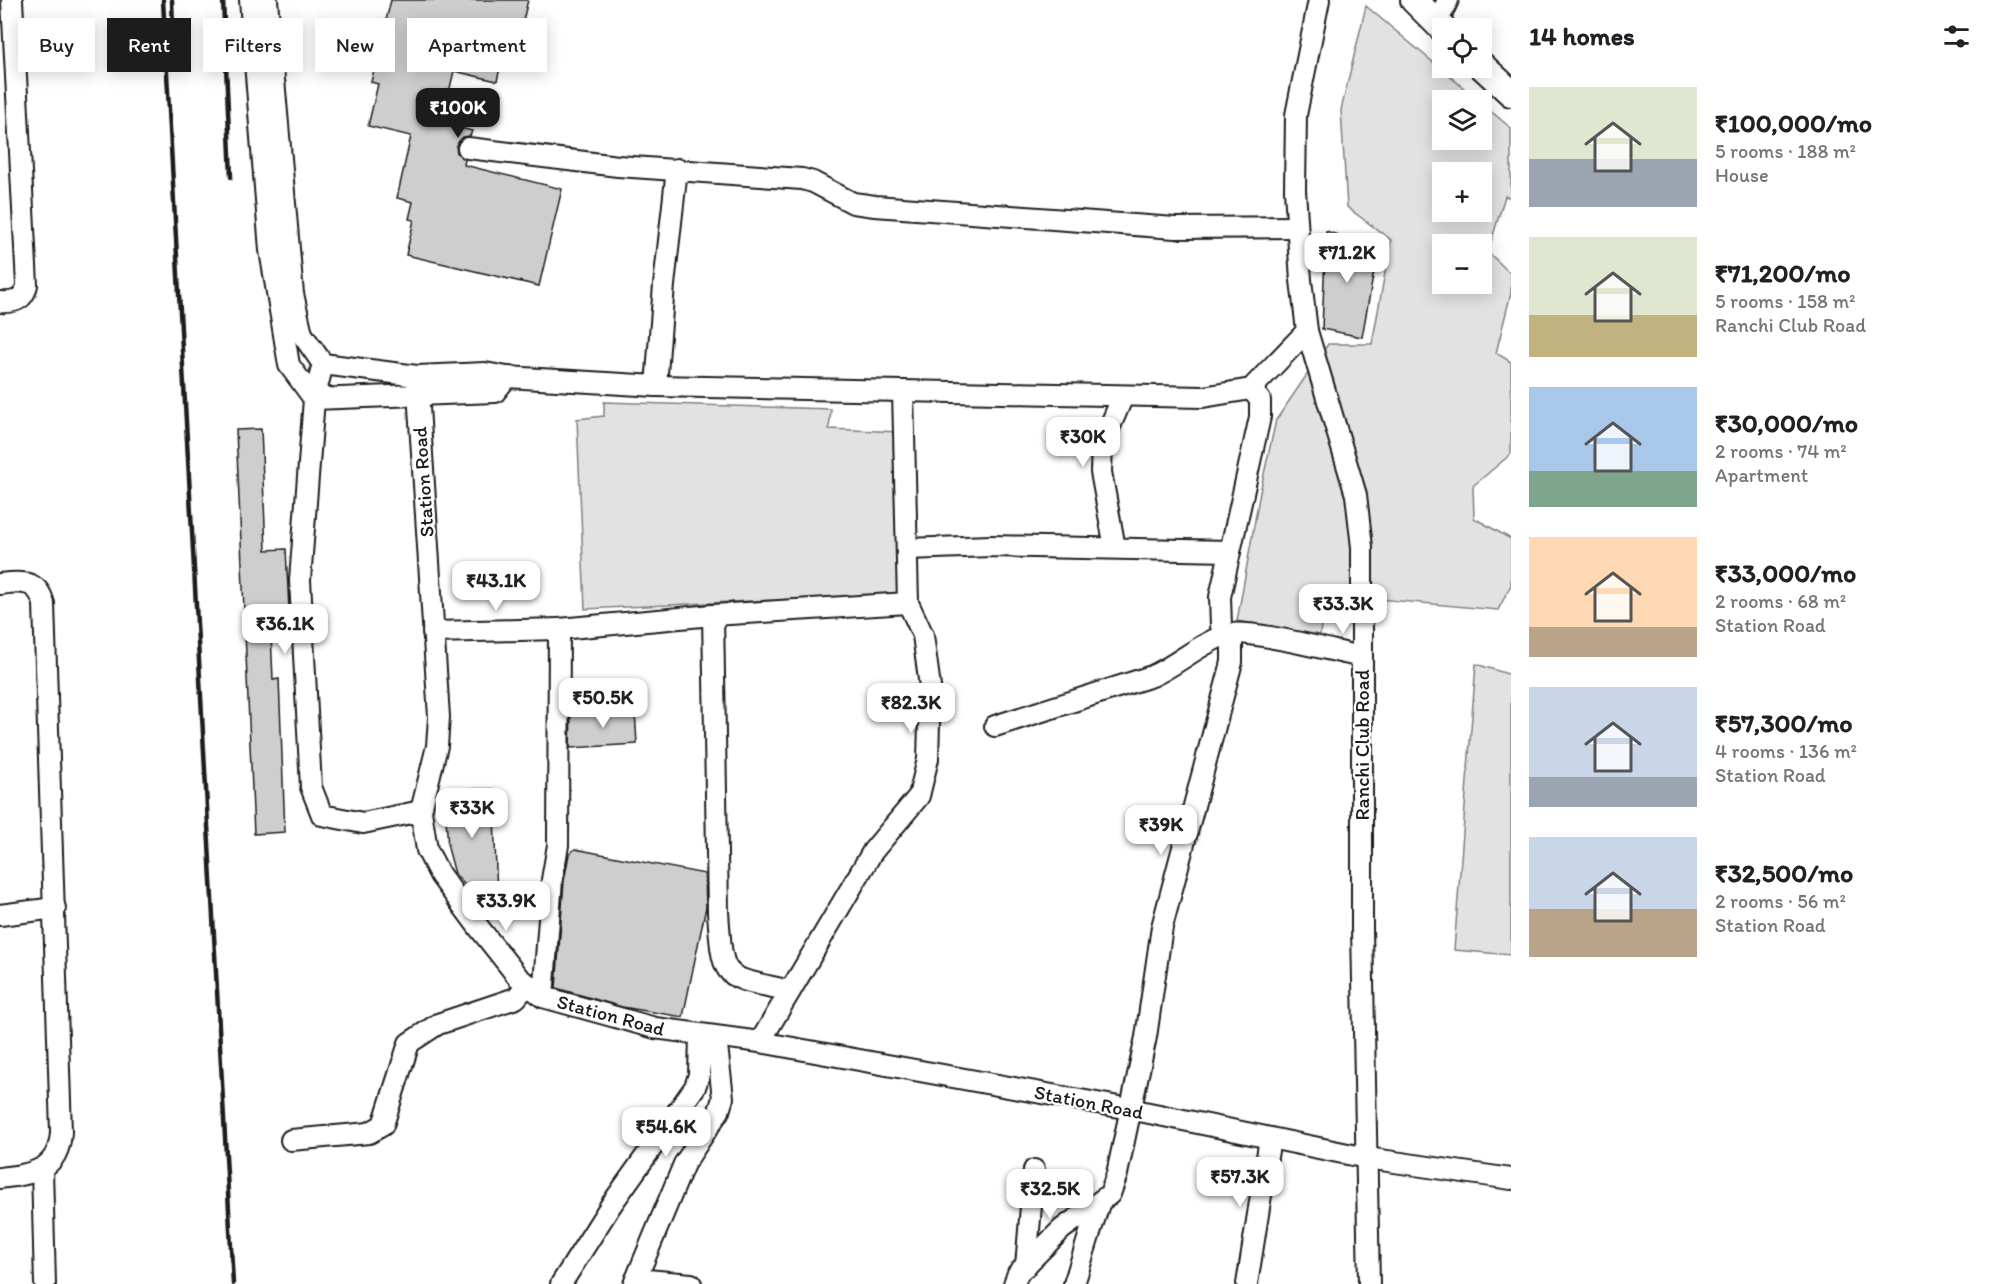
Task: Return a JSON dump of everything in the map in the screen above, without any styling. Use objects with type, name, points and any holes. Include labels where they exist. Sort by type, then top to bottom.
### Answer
[{"type":"main road","points":[[1414,0],[1432,18]]},
{"type":"main road","points":[[1492,75],[1511,93]]},
{"type":"street","points":[[0,302],[11,303],[19,300],[25,295],[27,285],[12,0]]},
{"type":"street","points":[[250,0],[270,250],[289,364],[314,399]]},
{"type":"street","points":[[267,0],[293,294],[302,334],[323,364],[417,376],[485,373],[507,377],[656,386],[1203,397],[1251,389],[1307,331]]},
{"type":"street","name":"Ranchi Club Road","points":[[1319,0],[1296,115],[1295,190],[1307,331],[1356,495],[1362,547],[1362,929],[1370,1284]]},
{"type":"street","points":[[1442,18],[1448,0]]},
{"type":"street","points":[[468,148],[618,166],[802,179],[813,182],[853,203],[875,206],[1175,228],[1297,227]]},
{"type":"street","points":[[656,386],[677,169]]},
{"type":"street","points":[[323,364],[314,399],[300,580],[312,787],[322,815],[363,824],[421,811]]},
{"type":"street","name":"Station Road","points":[[417,376],[439,717],[437,746],[421,811],[428,849],[440,875],[480,929],[535,990],[634,1023],[708,1036],[760,1042],[1130,1108],[1367,1158],[1511,1179]]},
{"type":"street","points":[[314,399],[495,392],[507,377]]},
{"type":"street","points":[[1014,1284],[1018,1273],[1062,1229],[1110,1194],[1117,1174],[1146,1038],[1162,927],[1232,662],[1232,642],[1221,626],[1220,597],[1260,417],[1260,400],[1251,389]]},
{"type":"street","points":[[760,1042],[873,850],[919,796],[925,776],[930,733],[927,651],[919,623],[908,603],[903,391]]},
{"type":"street","points":[[1115,548],[1101,472],[1102,446],[1123,396]]},
{"type":"street","points":[[907,549],[991,546],[1230,551]]},
{"type":"street","points":[[0,584],[21,581],[32,584],[41,592],[44,604],[56,908],[61,1132],[59,1151],[42,1169],[0,1178]]},
{"type":"street","points":[[433,632],[559,629],[713,615],[908,603]]},
{"type":"street","points":[[713,615],[718,912],[722,960],[728,971],[738,979],[790,991]]},
{"type":"street","points":[[291,1140],[369,1132],[383,1125],[409,1043],[438,1024],[535,990],[558,845],[559,629]]},
{"type":"street","points":[[995,726],[1152,676],[1174,666],[1226,634],[1246,634],[1362,657]]},
{"type":"street","points":[[0,915],[56,908]]},
{"type":"street","points":[[684,1284],[635,1282],[684,1164],[719,1111],[723,1098],[708,1036]]},
{"type":"street","points":[[561,1284],[611,1205],[694,1087],[708,1036]]},
{"type":"street","points":[[1247,1284],[1270,1138]]},
{"type":"street","points":[[42,1169],[45,1284]]},
{"type":"street","points":[[1026,1266],[1034,1170]]},
{"type":"street","points":[[1074,1284],[1099,1204]]},
{"type":"shaded area","points":[[1366,6],[1432,61],[1432,78],[1452,78],[1466,90],[1432,90],[1432,150],[1492,150],[1492,112],[1511,128],[1511,198],[1505,196],[1492,239],[1492,234],[1432,234],[1432,294],[1492,294],[1492,256],[1511,274],[1511,293],[1496,353],[1511,362],[1511,454],[1473,486],[1474,518],[1511,539],[1511,585],[1498,610],[1324,594],[1320,635],[1237,621],[1260,492],[1276,420],[1328,344],[1372,344],[1391,240],[1347,207],[1341,110]]},
{"type":"shaded area","points":[[604,402],[831,409],[829,429],[901,432],[899,594],[585,609],[577,419],[604,416]]},
{"type":"shaded area","points":[[1476,664],[1511,675],[1511,955],[1454,950]]},
{"type":"building","points":[[391,0],[528,0],[524,18],[407,18],[407,72],[454,72],[445,109],[452,111],[449,125],[472,131],[470,136],[463,137],[456,146],[457,153],[465,159],[464,165],[562,189],[539,286],[406,255],[414,220],[409,219],[413,202],[397,198],[411,136],[368,126],[378,84],[371,82],[373,72],[395,72],[395,18],[387,18]]},
{"type":"building","points":[[458,72],[499,72],[497,81]]},
{"type":"building","points":[[1326,231],[1378,249],[1362,337],[1322,329]]},
{"type":"building","points":[[261,429],[266,550],[286,549],[289,610],[270,610],[273,680],[279,679],[285,832],[254,834],[236,430]]},
{"type":"building","points":[[635,711],[637,744],[570,748],[571,714]]},
{"type":"building","points":[[444,789],[493,789],[497,896],[476,898],[455,874],[448,848]]},
{"type":"building","points":[[575,849],[705,874],[706,907],[683,1017],[622,1007],[556,988],[564,881],[569,854]]},
{"type":"railway","points":[[163,0],[233,1284]]},
{"type":"railway","points":[[172,0],[173,18]]},
{"type":"railway","points":[[223,0],[231,177]]}]
